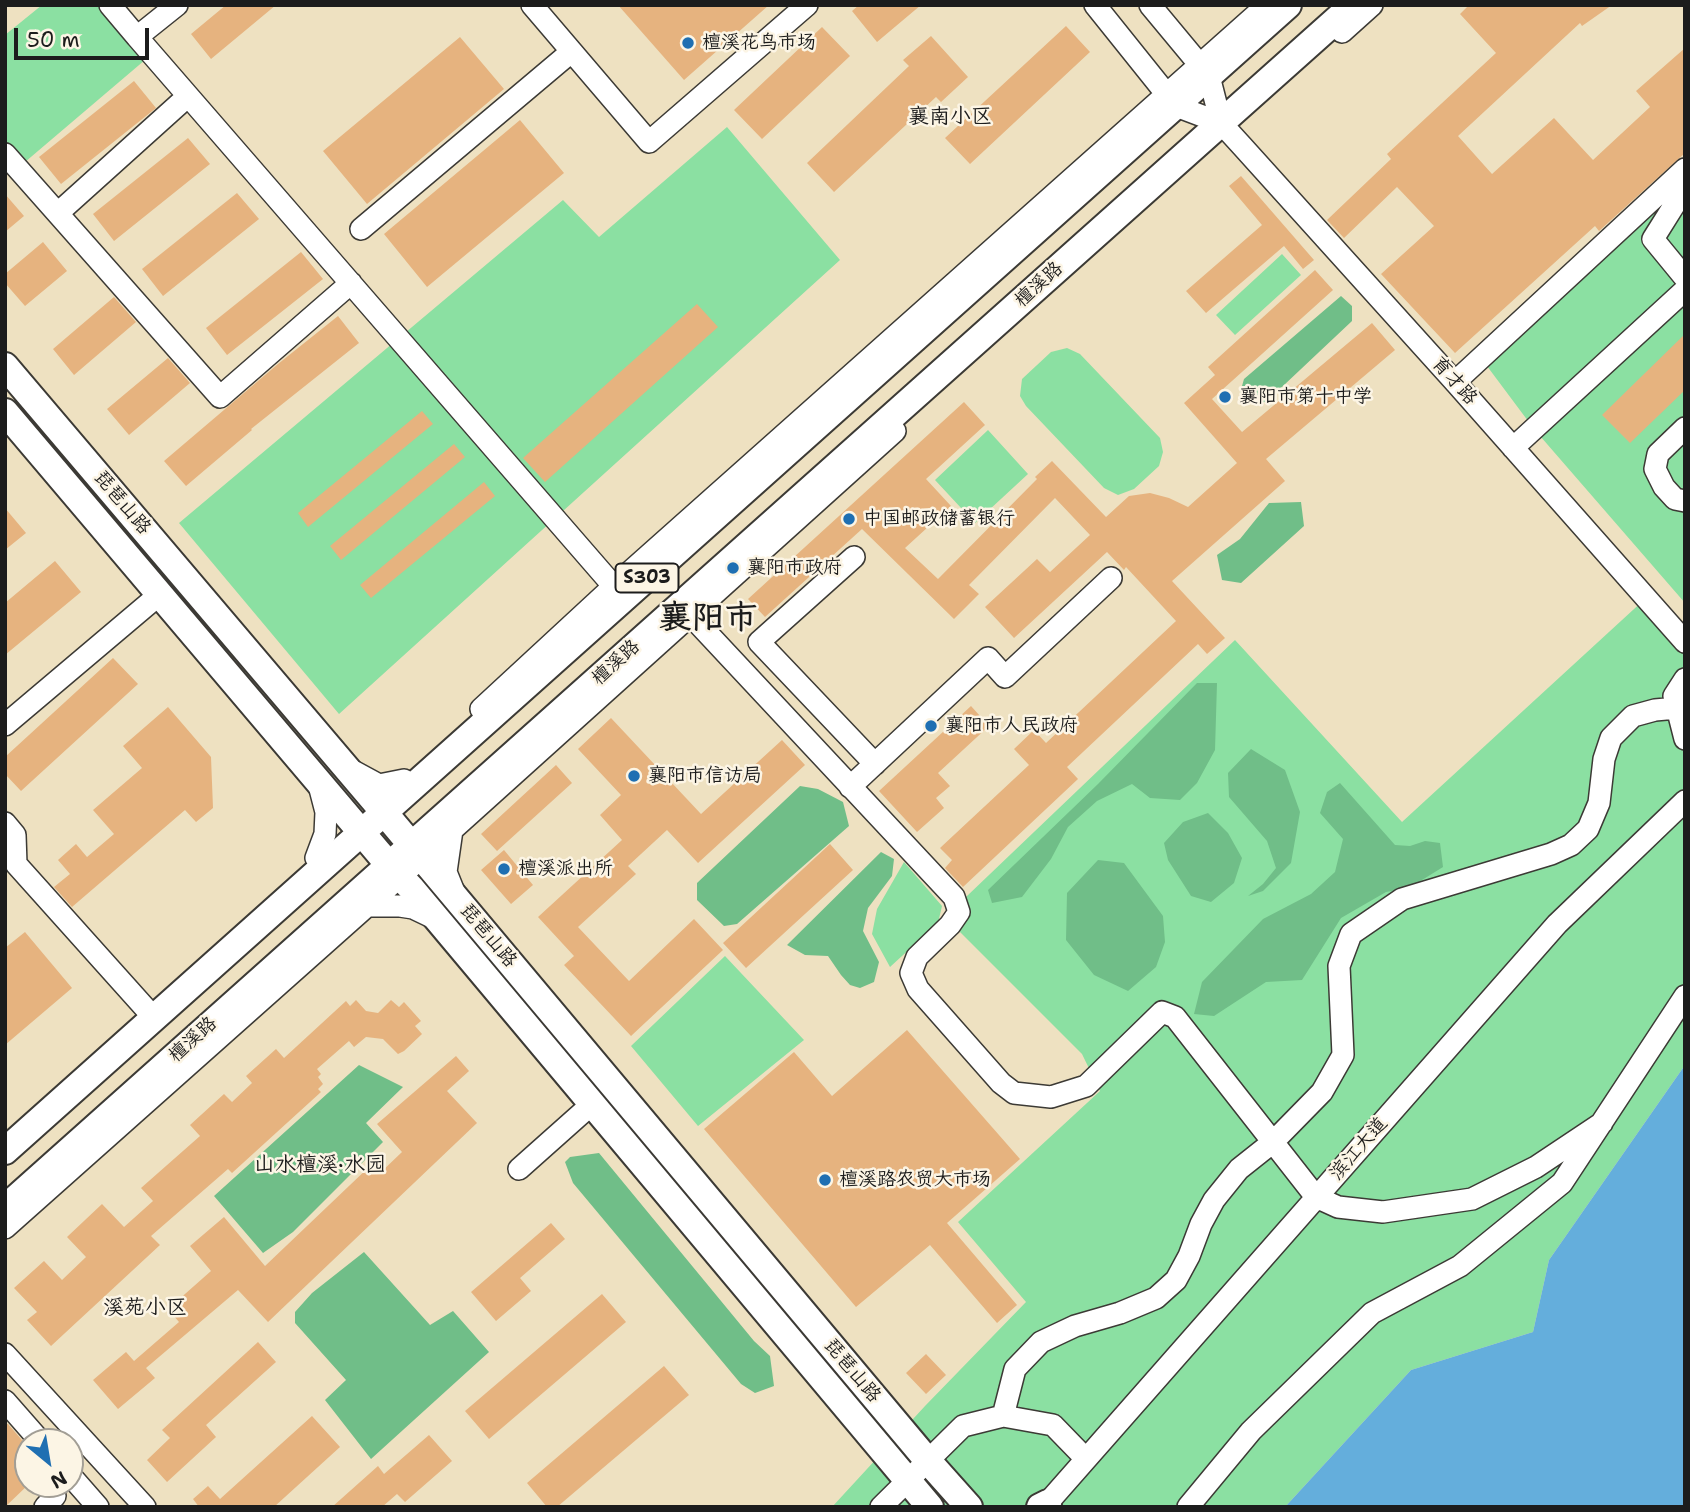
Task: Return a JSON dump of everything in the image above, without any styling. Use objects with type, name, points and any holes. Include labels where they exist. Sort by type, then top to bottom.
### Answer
[{"type":"main road","name":"S303","points":[[6,1137],[358,828],[1172,100],[1288,5]]},
{"type":"main road","name":"檀溪路","points":[[5,1209],[395,871],[1225,128],[1353,5]]},
{"type":"main road","name":"琵琶山路","points":[[5,366],[969,1507]]},
{"type":"main road","name":"琵琶山路","points":[[5,412],[438,920],[930,1507]]},
{"type":"street","points":[[110,5],[619,592],[404,780],[380,808]]},
{"type":"street","points":[[137,37],[177,5]]},
{"type":"street","points":[[531,5],[649,142],[807,5]]},
{"type":"street","points":[[1096,5],[1172,100]]},
{"type":"street","name":"育才路","points":[[1150,5],[1205,71],[1225,128]]},
{"type":"street","points":[[1205,71],[1267,5]]},
{"type":"street","points":[[1225,128],[1372,5]]},
{"type":"street","points":[[361,229],[571,52]]},
{"type":"street","points":[[58,214],[188,96]]},
{"type":"street","name":"育才路","points":[[1172,100],[1225,128],[1685,642]]},
{"type":"street","points":[[5,154],[220,397],[351,283]]},
{"type":"street","points":[[1455,382],[1685,169]]},
{"type":"street","points":[[1685,188],[1653,239],[1685,278]]},
{"type":"street","points":[[1513,448],[1685,290]]},
{"type":"street","points":[[1685,428],[1658,454],[1655,469],[1675,499],[1685,501]]},
{"type":"street","points":[[854,557],[760,642],[874,764]]},
{"type":"street","points":[[850,787],[988,658],[1006,677],[1111,578]]},
{"type":"street","points":[[5,725],[160,594]]},
{"type":"street","points":[[416,852],[452,830],[685,610],[954,897],[959,912],[950,925],[917,957],[911,973],[918,989],[1001,1083],[1014,1093],[1051,1097],[1086,1086],[1162,1012],[1175,1017],[1316,1198],[1338,1207],[1383,1212],[1472,1199],[1536,1167],[1602,1123]]},
{"type":"street","points":[[1685,679],[1674,696],[1685,739]]},
{"type":"street","points":[[1003,1416],[1015,1369],[1041,1342],[1075,1326],[1120,1313],[1156,1298],[1176,1280],[1214,1200],[1239,1169],[1273,1142],[1322,1092],[1343,1055],[1339,966],[1351,934],[1402,900],[1571,845],[1588,829],[1599,803],[1604,759],[1611,738],[1633,716],[1677,708]]},
{"type":"street","points":[[343,764],[379,785],[404,780]]},
{"type":"street","points":[[316,858],[325,834],[326,812],[318,780]]},
{"type":"street","name":"滨江大道","points":[[1044,1505],[1557,924],[1685,801]]},
{"type":"street","points":[[5,823],[15,835],[16,864],[146,1009]]},
{"type":"street","points":[[6,1137],[316,858],[358,828]]},
{"type":"street","points":[[452,830],[446,872],[457,900]]},
{"type":"street","points":[[5,1228],[368,906],[395,871]]},
{"type":"street","points":[[368,906],[414,908],[438,920]]},
{"type":"street","points":[[1188,1507],[1251,1431],[1372,1313],[1460,1266],[1562,1183],[1685,996]]},
{"type":"street","points":[[519,1169],[592,1104]]},
{"type":"street","points":[[5,1354],[145,1507]]},
{"type":"street","points":[[29,1428],[10,1407],[37,1389]]},
{"type":"street","points":[[881,1507],[963,1426],[1003,1416],[1053,1425],[1086,1459]]},
{"type":"street","points":[[84,1491],[98,1507]]},
{"type":"green space","points":[[42,5],[110,5],[152,54],[18,168],[5,154],[5,35]]},
{"type":"green space","points":[[727,127],[840,260],[339,714],[179,523],[563,200],[599,237]]},
{"type":"green space","points":[[1685,165],[1685,603],[1534,429],[1481,358]]},
{"type":"green space","points":[[1282,254],[1301,275],[1235,335],[1216,315]]},
{"type":"green space","points":[[1341,296],[1352,306],[1352,321],[1266,402],[1253,403],[1240,393],[1244,379]]},
{"type":"green space","points":[[1067,348],[1080,354],[1160,438],[1163,452],[1159,466],[1134,489],[1118,495],[1104,488],[1026,406],[1020,396],[1022,379],[1051,352]]},
{"type":"green space","points":[[988,430],[1028,474],[975,523],[935,480]]},
{"type":"green space","points":[[1301,502],[1304,526],[1241,583],[1222,580],[1217,555],[1240,539],[1269,503]]},
{"type":"green space","points":[[1646,598],[1685,642],[1685,1065],[1549,1260],[1533,1332],[1411,1370],[1285,1507],[832,1507],[1026,1302],[958,1222],[1100,1091],[1082,1054],[945,917],[1235,640],[1402,822]]},
{"type":"green space","points":[[1197,683],[1217,683],[1215,750],[1197,783],[1180,800],[1150,798],[1132,784],[1097,801],[1068,827],[1051,859],[1022,897],[992,903],[988,890]]},
{"type":"green space","points":[[1251,749],[1285,770],[1300,812],[1291,863],[1263,891],[1248,896],[1263,884],[1276,868],[1267,841],[1229,797],[1228,773]]},
{"type":"green space","points":[[1340,783],[1395,845],[1410,846],[1425,841],[1440,843],[1443,867],[1409,888],[1386,892],[1341,918],[1302,980],[1266,982],[1214,1016],[1194,1014],[1202,982],[1263,919],[1311,894],[1335,872],[1343,839],[1320,813],[1327,792]]},
{"type":"green space","points":[[800,786],[818,789],[843,802],[849,826],[737,924],[724,926],[697,900],[697,883]]},
{"type":"green space","points":[[1208,813],[1228,833],[1242,858],[1234,883],[1211,902],[1191,896],[1168,860],[1164,843],[1183,822]]},
{"type":"green space","points":[[881,852],[894,859],[892,876],[868,908],[863,931],[879,962],[874,982],[860,988],[850,985],[828,956],[805,955],[787,945]]},
{"type":"green space","points":[[1098,860],[1124,863],[1163,916],[1165,942],[1156,967],[1128,991],[1094,975],[1066,940],[1067,893]]},
{"type":"green space","points":[[904,862],[942,906],[938,923],[890,967],[872,934],[877,909]]},
{"type":"green space","points":[[725,956],[804,1040],[698,1126],[631,1046]]},
{"type":"green space","points":[[359,1065],[403,1087],[366,1123],[383,1142],[293,1232],[263,1253],[214,1196]]},
{"type":"green space","points":[[599,1153],[754,1341],[770,1356],[774,1386],[755,1393],[741,1384],[573,1183],[565,1162],[570,1157]]},
{"type":"green space","points":[[364,1252],[430,1325],[453,1311],[489,1352],[371,1459],[325,1400],[346,1380],[295,1323],[295,1312],[312,1293]]},
{"type":"water","points":[[1685,1065],[1685,1507],[1285,1507],[1411,1370],[1533,1332],[1549,1260]]},
{"type":"building","points":[[226,5],[276,5],[211,59],[191,34]]},
{"type":"building","name":"檀溪花鸟市场","points":[[618,5],[769,5],[684,80]]},
{"type":"building","points":[[859,5],[921,5],[877,42],[852,11]]},
{"type":"building","points":[[1469,5],[1612,5],[1582,26],[1580,23],[1458,136],[1492,174],[1554,118],[1593,160],[1650,107],[1636,91],[1685,48],[1685,153],[1599,231],[1595,226],[1455,353],[1381,274],[1434,226],[1397,187],[1344,238],[1327,220],[1391,159],[1387,154],[1496,53],[1460,14]]},
{"type":"building","points":[[1066,26],[1090,52],[970,164],[945,138]]},
{"type":"building","points":[[822,27],[850,56],[762,139],[734,110]]},
{"type":"building","points":[[931,36],[968,77],[941,102],[936,97],[834,192],[807,163],[909,66],[903,60]]},
{"type":"building","points":[[460,37],[504,89],[367,204],[323,151]]},
{"type":"building","points":[[134,81],[156,108],[61,184],[39,157]]},
{"type":"building","points":[[520,120],[564,173],[427,287],[384,234]]},
{"type":"building","points":[[188,138],[210,164],[114,241],[93,214]]},
{"type":"building","points":[[1241,176],[1314,260],[1303,269],[1284,246],[1206,313],[1186,291],[1262,225],[1229,186]]},
{"type":"building","points":[[237,193],[259,219],[163,296],[142,269]]},
{"type":"building","points":[[5,194],[24,216],[5,232]]},
{"type":"building","points":[[43,242],[67,271],[25,306],[5,283],[5,274]]},
{"type":"building","points":[[301,252],[323,279],[227,355],[206,328]]},
{"type":"building","points":[[1315,270],[1333,290],[1212,399],[1242,432],[1372,323],[1395,350],[1266,459],[1285,481],[1172,581],[1225,638],[1207,654],[1198,644],[1067,767],[1078,779],[963,887],[945,868],[952,860],[940,848],[1029,765],[1014,749],[1034,730],[1046,743],[1176,621],[1126,567],[1124,570],[1107,552],[1014,638],[985,607],[1037,559],[1050,572],[1090,535],[1055,498],[969,585],[979,594],[954,619],[862,529],[765,617],[748,599],[964,402],[985,425],[926,479],[951,506],[905,548],[938,579],[1052,461],[1106,517],[1129,496],[1150,493],[1188,507],[1237,463],[1184,403],[1215,375],[1208,367]]},
{"type":"building","points":[[114,297],[136,322],[74,375],[53,349]]},
{"type":"building","points":[[697,304],[718,327],[545,482],[523,458]]},
{"type":"building","points":[[338,316],[359,343],[251,429],[186,486],[164,461]]},
{"type":"building","points":[[1685,334],[1685,390],[1630,443],[1602,415]]},
{"type":"building","points":[[168,358],[190,383],[129,435],[107,409]]},
{"type":"building","points":[[422,411],[433,424],[308,527],[298,513]]},
{"type":"building","points":[[454,444],[465,457],[341,560],[330,546]]},
{"type":"building","points":[[484,482],[495,496],[371,598],[360,585]]},
{"type":"building","points":[[5,508],[26,533],[5,550]]},
{"type":"building","points":[[55,561],[81,592],[5,655],[5,603]]},
{"type":"building","points":[[113,658],[138,684],[21,791],[5,774],[5,757]]},
{"type":"building","points":[[971,706],[989,726],[938,773],[950,786],[936,798],[944,808],[917,832],[879,791]]},
{"type":"building","points":[[168,707],[211,757],[213,808],[196,822],[185,810],[72,907],[54,887],[70,874],[58,860],[76,844],[87,857],[114,834],[93,810],[142,768],[123,746]]},
{"type":"building","points":[[611,718],[701,814],[782,740],[805,765],[698,863],[667,830],[628,866],[636,874],[578,927],[629,981],[694,919],[723,950],[631,1036],[564,965],[574,956],[538,917],[622,840],[600,815],[621,795],[578,749]]},
{"type":"building","points":[[556,765],[572,783],[497,851],[481,834]]},
{"type":"building","points":[[830,844],[853,870],[746,968],[723,943]]},
{"type":"building","points":[[504,850],[533,885],[511,904],[481,870]]},
{"type":"building","points":[[25,932],[72,988],[5,1045],[5,948]]},
{"type":"building","points":[[356,1000],[366,1011],[378,1013],[391,1000],[399,1007],[404,1002],[421,1021],[415,1026],[422,1034],[398,1054],[383,1039],[366,1037],[354,1047],[349,1041],[317,1069],[323,1084],[318,1089],[321,1092],[232,1173],[228,1169],[151,1236],[160,1245],[51,1346],[27,1320],[37,1312],[14,1288],[44,1261],[62,1280],[86,1257],[67,1237],[102,1204],[124,1227],[153,1201],[141,1188],[200,1136],[190,1125],[224,1094],[232,1102],[252,1083],[246,1076],[276,1049],[284,1058],[346,1001],[350,1006]]},
{"type":"building","points":[[907,1030],[1020,1159],[947,1223],[1017,1305],[997,1323],[930,1245],[856,1307],[704,1129],[794,1052],[832,1096]]},
{"type":"building","points":[[456,1056],[469,1071],[447,1091],[477,1123],[268,1322],[238,1290],[146,1368],[155,1378],[118,1409],[93,1380],[126,1352],[134,1361],[179,1322],[168,1309],[211,1271],[190,1246],[224,1217],[265,1266],[371,1165],[379,1174],[402,1152],[377,1124]]},
{"type":"building","points":[[551,1223],[565,1239],[520,1278],[531,1291],[496,1321],[471,1292]]},
{"type":"building","points":[[602,1294],[626,1322],[489,1439],[465,1411]]},
{"type":"building","points":[[258,1342],[276,1362],[206,1425],[216,1437],[167,1482],[147,1460],[170,1438],[162,1430]]},
{"type":"building","points":[[926,1354],[946,1375],[926,1394],[906,1373]]},
{"type":"building","points":[[664,1366],[689,1395],[557,1507],[547,1507],[527,1483]]},
{"type":"building","points":[[312,1416],[340,1447],[274,1507],[199,1507],[193,1499],[208,1486],[220,1499]]},
{"type":"building","points":[[5,1424],[8,1424],[14,1431],[14,1498],[5,1507]]},
{"type":"building","points":[[429,1435],[452,1461],[405,1502],[397,1494],[382,1507],[332,1507],[378,1466],[384,1474]]},
{"type":"place","name":"檀溪花鸟市场","points":[[688,43]]},
{"type":"place","name":"襄阳市第十中学","points":[[1225,397]]},
{"type":"place","name":"中国邮政储蓄银行","points":[[849,519]]},
{"type":"place","name":"襄阳市政府","points":[[733,568]]},
{"type":"place","name":"襄阳市人民政府","points":[[931,726]]},
{"type":"place","name":"襄阳市信访局","points":[[634,776]]},
{"type":"place","name":"檀溪派出所","points":[[504,869]]},
{"type":"place","name":"檀溪路农贸大市场","points":[[825,1180]]},
{"type":"district","name":"襄南小区","points":[[950,118]]},
{"type":"district","name":"襄阳市","points":[[708,619]]},
{"type":"district","name":"山水檀溪·水园","points":[[320,1166]]},
{"type":"district","name":"溪苑小区","points":[[145,1309]]}]
